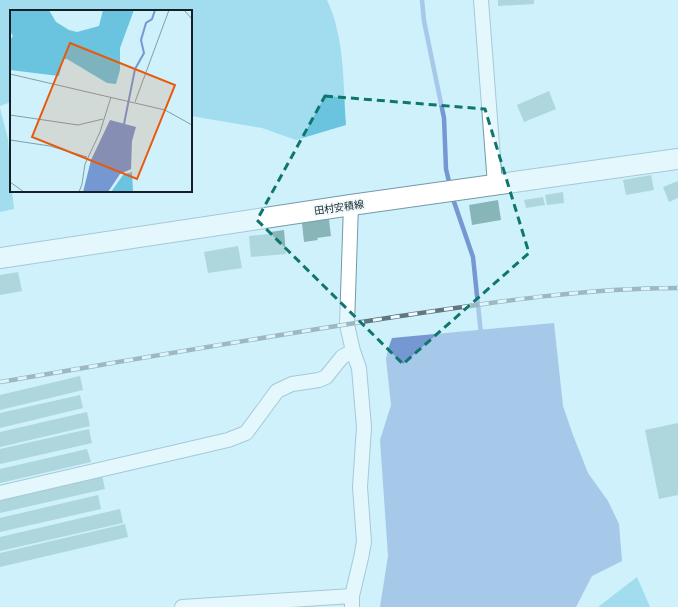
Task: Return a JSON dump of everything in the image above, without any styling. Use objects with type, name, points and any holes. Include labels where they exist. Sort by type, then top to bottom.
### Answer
[{"type":"main road","name":"田村安積線","points":[[0,258],[351,205],[678,159]]},
{"type":"street","points":[[481,0],[495,185]]},
{"type":"street","points":[[182,607],[352,602],[362,558],[364,537],[360,487],[364,427],[359,368],[353,351],[347,325],[351,205]]},
{"type":"street","points":[[0,494],[228,440],[246,433],[277,391],[287,385],[319,380],[326,377],[342,357],[353,351]]},
{"type":"highlighted area","points":[[325,96],[485,109],[529,253],[403,364],[257,220]]},
{"type":"shaded area","points":[[0,0],[327,0],[333,15],[340,45],[346,125],[296,140],[262,128],[192,116],[192,10],[10,10],[10,102],[0,106]]},
{"type":"shaded area","points":[[0,108],[8,139],[10,192],[12,192],[14,209],[0,212]]},
{"type":"shaded area","points":[[554,323],[563,406],[588,473],[608,501],[619,524],[622,561],[592,576],[576,607],[380,607],[388,556],[380,440],[391,405],[386,359],[392,338]]},
{"type":"shaded area","points":[[637,577],[650,607],[598,607]]},
{"type":"building","points":[[498,0],[534,0],[534,4],[498,6]]},
{"type":"building","points":[[549,91],[556,109],[524,122],[517,105]]},
{"type":"building","points":[[651,175],[654,190],[626,195],[623,180]]},
{"type":"building","points":[[678,181],[678,198],[669,202],[663,187]]},
{"type":"building","points":[[563,192],[564,203],[547,205],[545,195]]},
{"type":"building","points":[[543,197],[545,205],[526,208],[524,200]]},
{"type":"building","points":[[498,200],[501,220],[472,225],[469,205]]},
{"type":"building","points":[[329,219],[331,236],[304,242],[302,223]]},
{"type":"building","points":[[284,230],[286,254],[251,257],[249,236],[270,234],[270,232]]},
{"type":"building","points":[[238,246],[242,268],[208,273],[204,252]]},
{"type":"building","points":[[18,272],[22,291],[0,295],[0,275]]},
{"type":"building","points":[[80,376],[83,390],[0,410],[0,395]]},
{"type":"building","points":[[80,395],[83,408],[0,428],[0,413]]},
{"type":"building","points":[[87,412],[90,426],[0,447],[0,432]]},
{"type":"building","points":[[678,423],[678,495],[659,499],[645,430]]},
{"type":"building","points":[[89,429],[92,443],[0,464],[0,449]]},
{"type":"building","points":[[87,449],[91,462],[0,483],[0,469]]},
{"type":"building","points":[[102,475],[105,489],[0,513],[0,499]]},
{"type":"building","points":[[98,495],[101,509],[0,532],[0,518]]},
{"type":"building","points":[[120,509],[123,523],[0,551],[0,537]]},
{"type":"building","points":[[125,524],[128,537],[0,567],[0,553]]},
{"type":"waterway","points":[[422,0],[424,21],[444,118],[446,169],[450,186]]},
{"type":"waterway","points":[[452,196],[473,257],[481,334]]},
{"type":"railway","points":[[0,382],[296,332],[536,297],[571,293],[678,288]]}]
